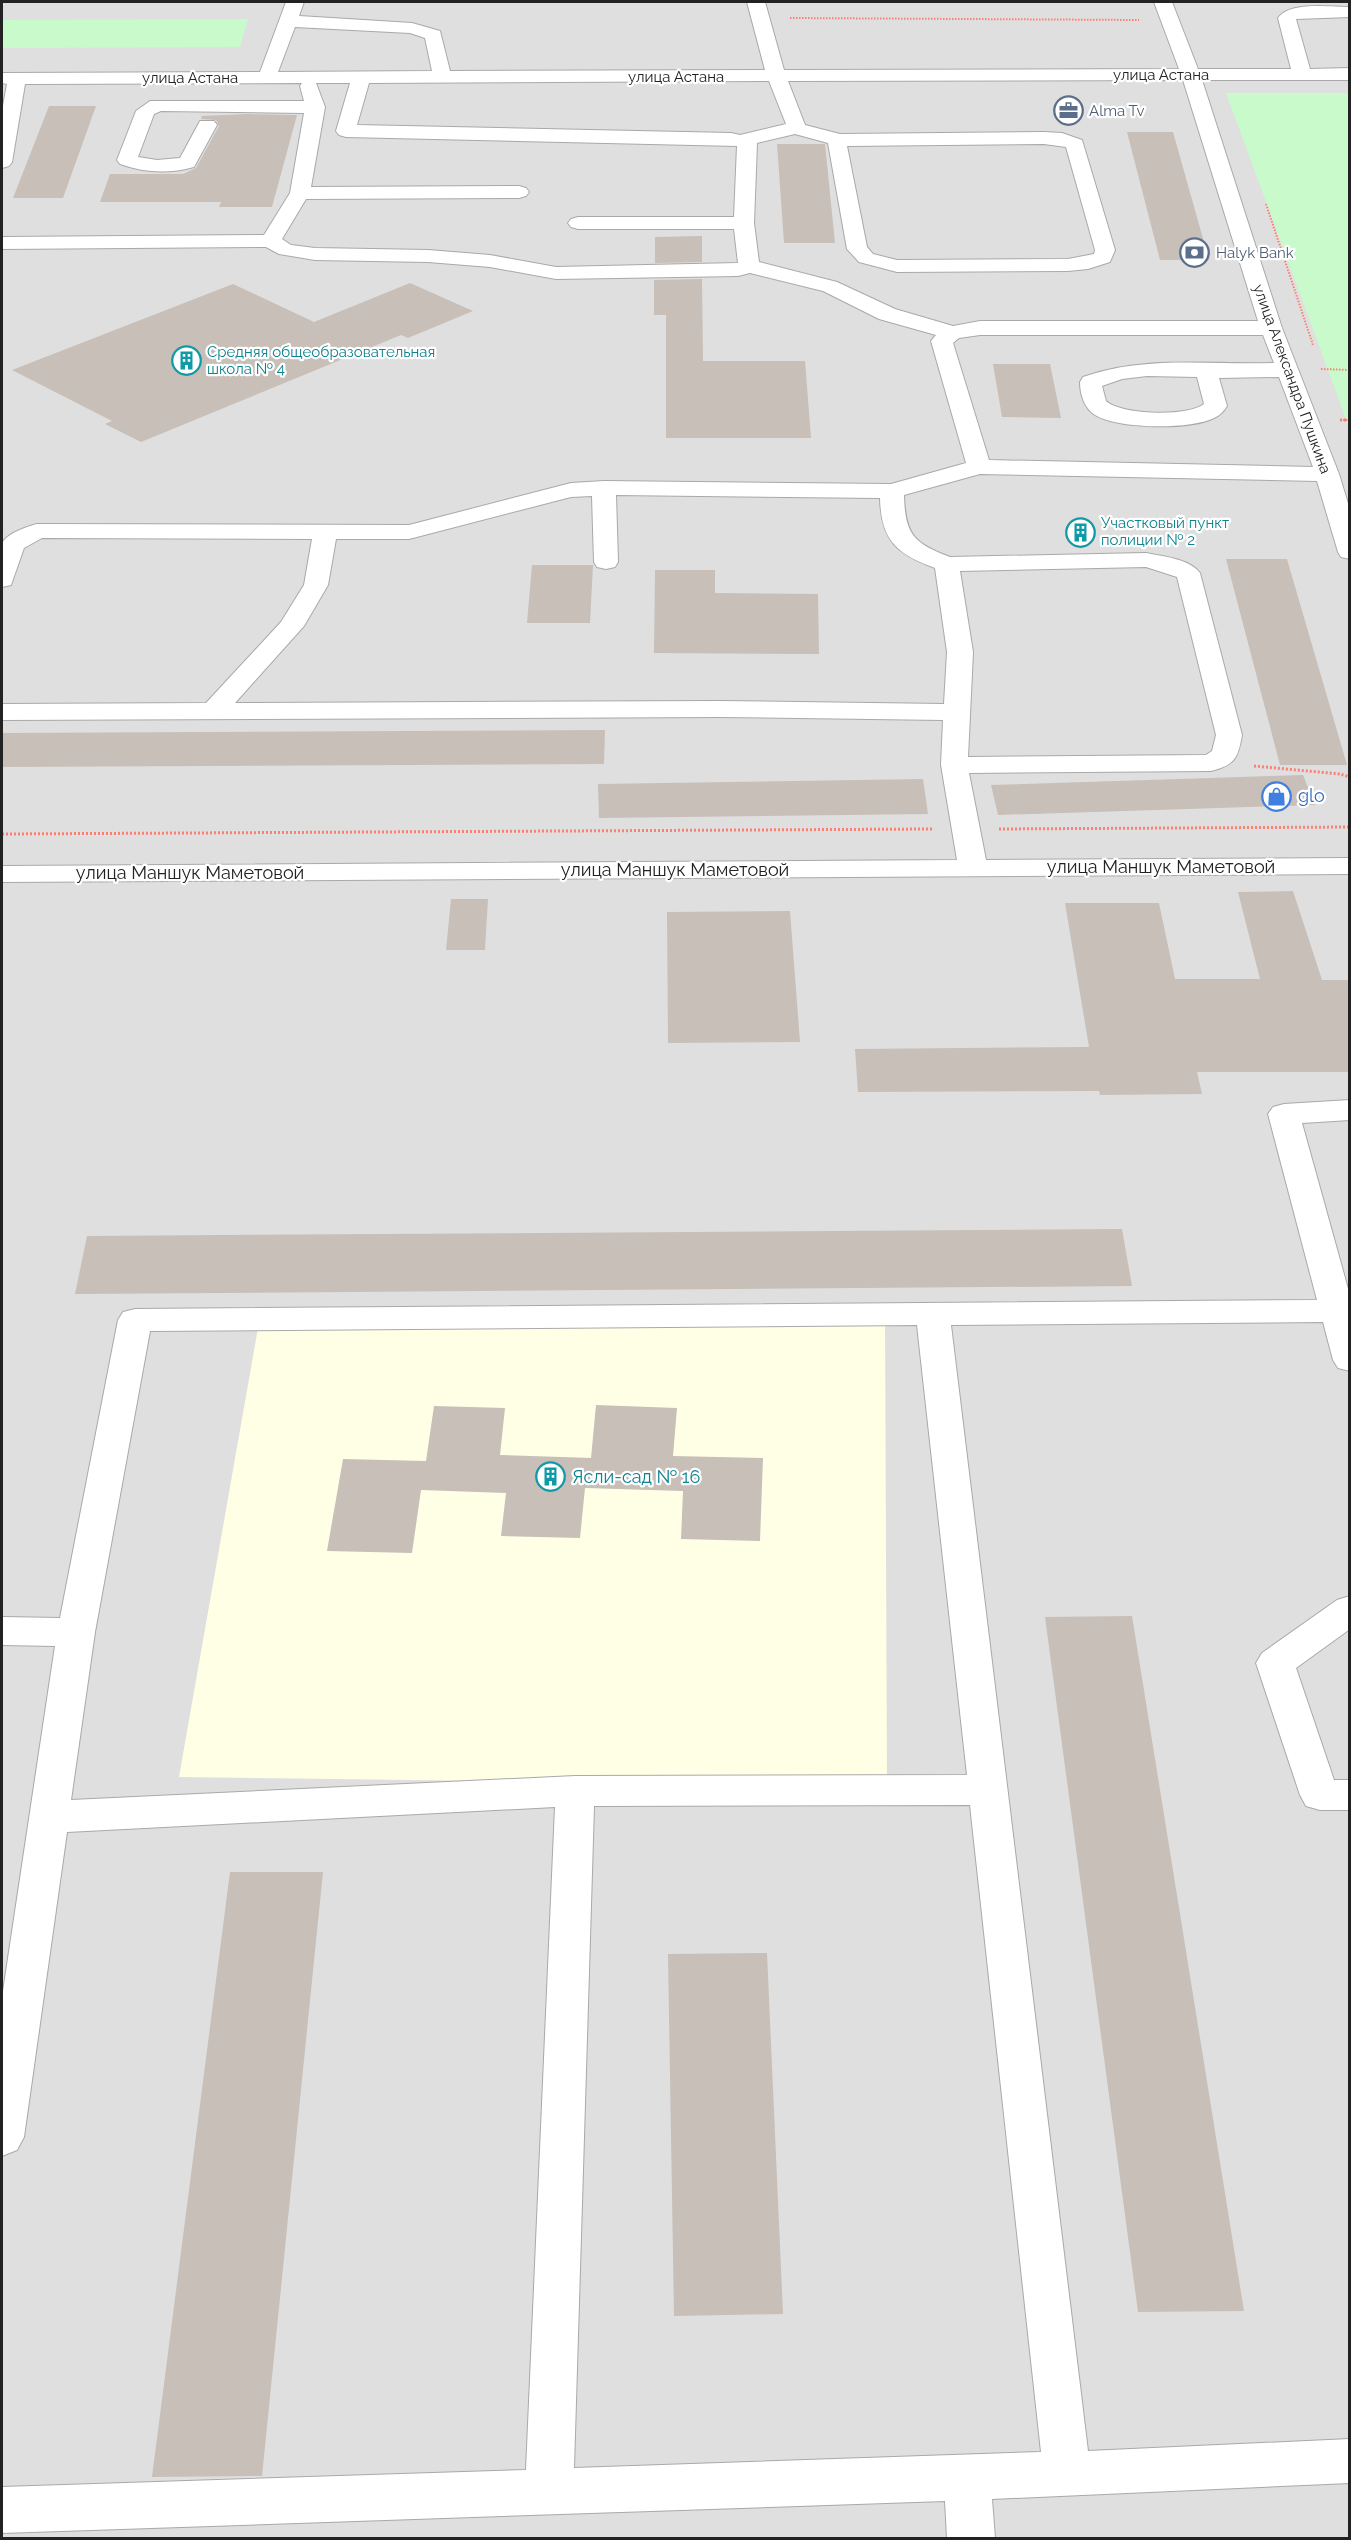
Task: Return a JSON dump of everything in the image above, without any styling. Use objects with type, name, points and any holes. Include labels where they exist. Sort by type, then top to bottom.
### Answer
[{"type":"street","points":[[267,77],[296,2]]},
{"type":"street","name":"улица Александра Пушкина","points":[[1163,2],[1191,75],[1270,328],[1327,474],[1350,552]]},
{"type":"street","points":[[759,10],[776,76],[796,122],[795,128]]},
{"type":"street","points":[[1302,74],[1287,18],[1293,13],[1350,12]]},
{"type":"street","points":[[288,21],[412,28],[426,32],[434,35],[442,77]]},
{"type":"street","name":"улица Астана","points":[[9,78],[1350,74]]},
{"type":"street","points":[[270,242],[300,194],[315,107],[306,77]]},
{"type":"street","points":[[361,77],[346,131],[741,141],[795,128],[839,140],[1062,139],[1075,144],[1105,250],[1103,258],[1088,263],[1068,265],[897,266],[866,258],[857,249],[837,144],[839,140]]},
{"type":"street","points":[[2,162],[9,78]]},
{"type":"street","points":[[207,126],[187,163],[170,166],[140,165],[127,160],[146,111],[157,105],[315,107]]},
{"type":"street","points":[[741,141],[747,143],[744,223],[749,266]]},
{"type":"street","points":[[300,194],[519,192]]},
{"type":"street","points":[[578,223],[744,223]]},
{"type":"street","points":[[2,243],[270,242],[286,250],[315,254],[428,256],[490,261],[556,273],[738,270],[749,266],[830,286],[887,314],[952,333],[980,328],[1270,328]]},
{"type":"street","points":[[952,333],[942,341],[979,467]]},
{"type":"street","points":[[1206,371],[1216,406],[1205,414],[1166,419],[1124,417],[1102,410],[1091,395],[1091,382],[1113,373],[1136,368],[1206,371],[1287,370]]},
{"type":"street","points":[[2,580],[13,544],[38,531],[409,532],[571,490],[604,488],[892,491],[979,467],[1327,474]]},
{"type":"street","points":[[604,488],[606,562]]},
{"type":"street","points":[[892,491],[892,521],[904,543],[916,553],[947,564],[1146,560],[1188,573],[1229,735],[1225,755],[1212,763],[954,765]]},
{"type":"street","points":[[214,710],[302,612],[316,585],[325,532]]},
{"type":"street","points":[[947,564],[960,652],[954,765],[973,868]]},
{"type":"street","points":[[2,712],[720,709],[957,712]]},
{"type":"street","name":"улица Маншук Маметовой","points":[[2,874],[1350,866]]},
{"type":"street","points":[[1350,1110],[1284,1114],[1350,1360]]},
{"type":"street","points":[[2,2137],[75,1632],[135,1320],[1336,1311]]},
{"type":"street","points":[[933,1315],[1067,2474]]},
{"type":"street","points":[[1350,1610],[1275,1663],[1320,1794],[1350,1795]]},
{"type":"street","points":[[2,1631],[75,1632]]},
{"type":"street","points":[[49,1817],[575,1791],[988,1790]]},
{"type":"street","points":[[549,2492],[575,1791]]},
{"type":"street","points":[[2,2510],[967,2478],[1350,2461]]},
{"type":"street","points":[[967,2478],[971,2538]]},
{"type":"path","points":[[759,10],[1170,20]]},
{"type":"path","points":[[1265,201],[1314,347]]},
{"type":"path","points":[[1317,359],[1321,370],[1350,370]]},
{"type":"path","points":[[1225,755],[1245,764],[1266,768],[1340,774],[1350,777]]},
{"type":"path","points":[[2,834],[1350,827]]},
{"type":"shaded area","points":[[2,2],[1349,2],[1349,2538],[2,2538]]},
{"type":"shaded area","points":[[885,1326],[887,1786],[179,1777],[258,1328]]},
{"type":"green space","points":[[248,19],[240,47],[2,48],[2,20]]},
{"type":"green space","points":[[1226,93],[1349,93],[1349,427]]},
{"type":"building","points":[[49,106],[96,106],[63,198],[13,198]]},
{"type":"building","points":[[297,115],[272,207],[219,207],[221,202],[100,202],[110,174],[183,174],[196,168],[219,126],[216,120],[201,119],[202,116]]},
{"type":"building","points":[[1127,132],[1173,132],[1209,260],[1160,260]]},
{"type":"building","points":[[777,144],[825,144],[835,243],[784,243]]},
{"type":"building","points":[[702,236],[702,262],[655,263],[655,237]]},
{"type":"building","points":[[702,279],[703,361],[805,361],[811,438],[666,438],[666,315],[654,315],[654,280]]},
{"type":"building","points":[[410,283],[473,311],[408,338],[401,335],[141,442],[105,424],[112,421],[12,370],[233,284],[314,322]]},
{"type":"building","points":[[993,364],[1050,364],[1061,418],[1002,417]]},
{"type":"building","points":[[1226,559],[1287,559],[1347,765],[1280,765]]},
{"type":"building","points":[[532,565],[593,565],[590,623],[527,623]]},
{"type":"building","points":[[655,570],[715,570],[715,593],[818,594],[819,654],[654,653]]},
{"type":"building","points":[[605,730],[604,764],[2,767],[2,733]]},
{"type":"building","points":[[1303,775],[1315,805],[998,815],[991,785]]},
{"type":"building","points":[[923,779],[928,814],[599,818],[598,784]]},
{"type":"building","points":[[1293,891],[1322,980],[1350,980],[1350,1072],[1197,1072],[1202,1094],[1100,1095],[1099,1091],[858,1092],[855,1049],[1089,1047],[1065,903],[1159,903],[1175,979],[1260,979],[1238,892]]},
{"type":"building","points":[[451,899],[488,899],[485,950],[446,950]]},
{"type":"building","points":[[790,911],[800,1042],[668,1043],[667,912]]},
{"type":"building","points":[[1122,1229],[1132,1286],[75,1294],[87,1236]]},
{"type":"building","name":"Ясли-сад № 16","points":[[596,1405],[677,1408],[673,1456],[763,1458],[760,1541],[681,1539],[683,1491],[585,1488],[580,1538],[501,1536],[506,1493],[421,1490],[412,1553],[327,1551],[343,1459],[426,1461],[434,1406],[505,1408],[500,1455],[591,1458]]},
{"type":"building","points":[[1132,1616],[1244,2311],[1138,2312],[1045,1617]]},
{"type":"building","points":[[230,1872],[323,1872],[262,2476],[152,2477]]},
{"type":"building","points":[[767,1953],[783,2314],[674,2316],[668,1954]]},
{"type":"place","name":"Alma Tv","points":[[1068,111]]},
{"type":"place","name":"Halyk Bank","points":[[1195,253]]},
{"type":"place","name":"Средняя общеобразовательная школа № 4","points":[[186,361]]},
{"type":"place","name":"Участковый пункт полиции № 2","points":[[1080,532]]},
{"type":"place","name":"glo","points":[[1277,796]]},
{"type":"place","name":"Ясли-сад № 16","points":[[551,1477]]}]
